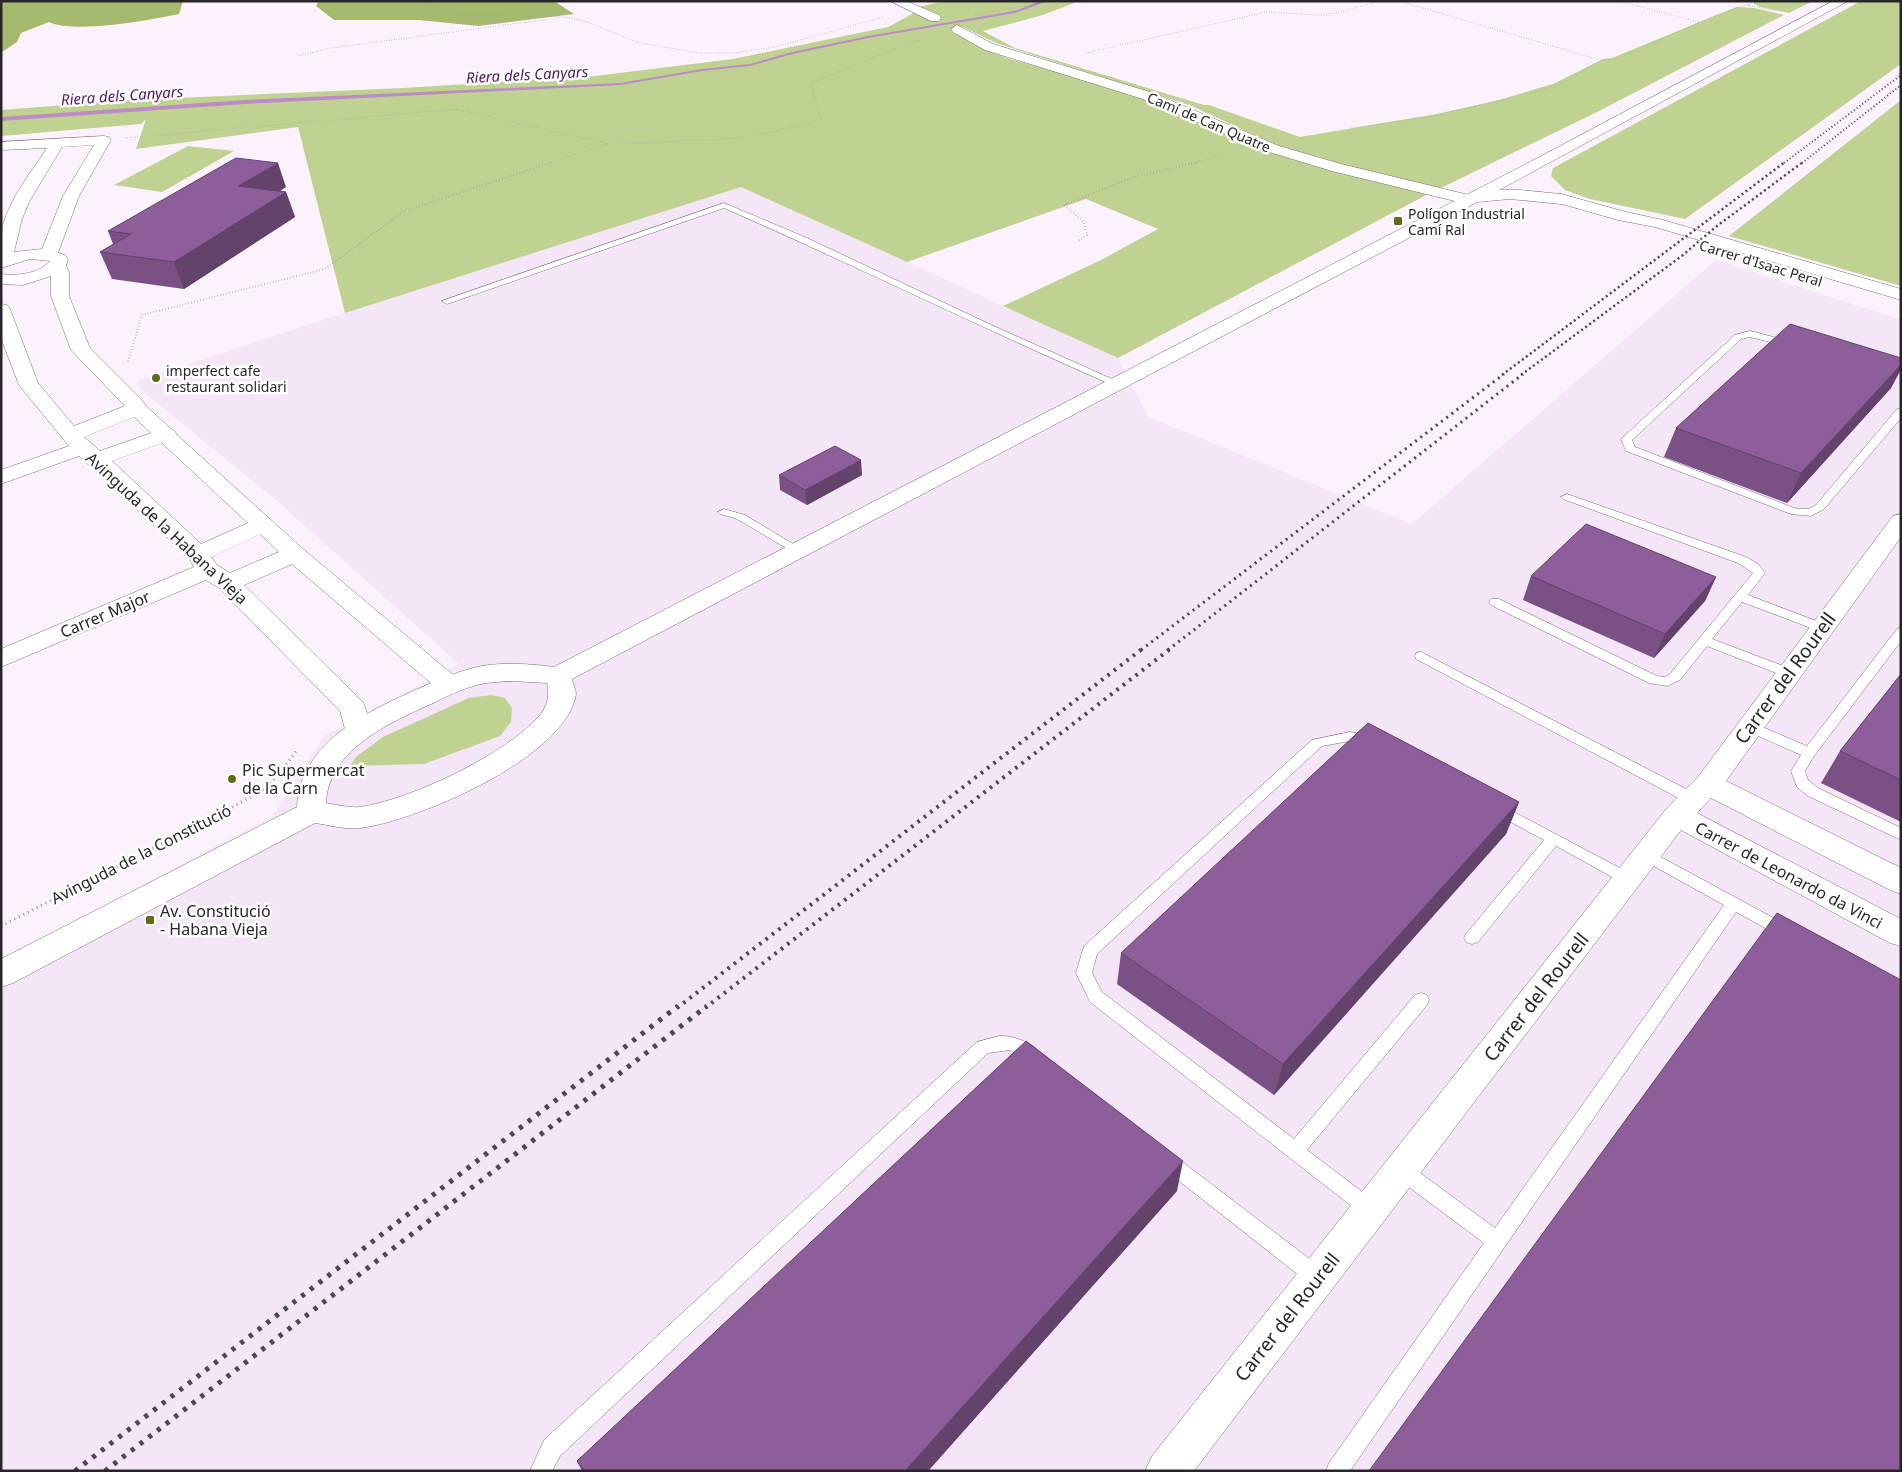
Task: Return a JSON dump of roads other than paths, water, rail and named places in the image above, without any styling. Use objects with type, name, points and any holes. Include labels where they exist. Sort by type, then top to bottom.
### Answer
[{"type":"street","points":[[896,1],[935,18]]},
{"type":"street","points":[[311,812],[314,786],[330,758],[359,729],[393,710],[449,685],[480,675],[516,672],[558,676],[1842,1]]},
{"type":"street","name":"Camí de Can Quatre","points":[[957,30],[990,47],[1039,63],[1099,79],[1148,96],[1265,145],[1337,168],[1463,201]]},
{"type":"street","points":[[1,146],[58,142],[104,140],[72,196],[53,260],[34,277],[19,280],[2,268],[14,218],[21,202],[58,142]]},
{"type":"street","points":[[1535,164],[1532,175],[1540,186],[1561,199]]},
{"type":"street","points":[[1463,201],[1494,194],[1561,199]]},
{"type":"street","name":"Carrer d'Isaac Peral","points":[[1561,199],[1624,217],[1666,226],[1901,295]]},
{"type":"street","name":"Carrer d'Isaac Peral","points":[[1624,217],[1646,228],[1901,306]]},
{"type":"street","points":[[53,260],[60,272],[60,296],[81,350],[134,403],[137,409],[167,434],[262,525],[449,685]]},
{"type":"street","name":"Avinguda de la Habana Vieja","points":[[1,309],[29,385],[84,447],[352,708],[359,729]]},
{"type":"street","points":[[84,447],[137,409]]},
{"type":"street","points":[[1,477],[84,447],[167,434]]},
{"type":"street","name":"Carrer del Rourell","points":[[1167,1471],[1637,867],[1750,727],[1900,523]]},
{"type":"street","points":[[211,569],[262,525]]},
{"type":"street","points":[[211,569],[295,554]]},
{"type":"street","name":"Carrer Major","points":[[1,659],[211,569]]},
{"type":"street","points":[[1,974],[311,812],[359,818],[422,801],[489,768],[525,744],[552,719],[563,693],[558,676]]},
{"type":"street","points":[[1693,799],[1901,882]]},
{"type":"street","name":"Carrer de Leonardo da Vinci","points":[[1693,799],[1901,934]]},
{"type":"lane","points":[[447,301],[724,205],[804,240],[984,325],[1116,383]]},
{"type":"lane","points":[[1799,347],[1750,334],[1738,337],[1626,439],[1630,449],[1795,512],[1811,513],[1820,506],[1901,411]]},
{"type":"lane","points":[[1494,602],[1654,680],[1667,682],[1674,678],[1759,573],[1754,566],[1742,560],[1567,497]]},
{"type":"lane","points":[[724,512],[740,517],[797,550]]},
{"type":"lane","points":[[1740,596],[1823,628]]},
{"type":"lane","points":[[1901,632],[1809,753],[1798,771],[1802,783],[1813,792],[1901,835]]},
{"type":"lane","points":[[1705,640],[1789,673]]},
{"type":"lane","points":[[1421,656],[1693,799]]},
{"type":"lane","points":[[1750,727],[1809,753]]},
{"type":"lane","points":[[1371,1209],[1096,997],[1084,973],[1090,951],[1317,743],[1338,736],[1363,738],[1381,747]]},
{"type":"lane","points":[[1484,802],[1554,838],[1734,903],[1800,940]]},
{"type":"lane","points":[[1472,938],[1554,838]]},
{"type":"lane","points":[[1338,1471],[1734,903]]},
{"type":"lane","points":[[1296,1150],[1421,1000]]},
{"type":"lane","points":[[542,1471],[552,1448],[982,1047],[1003,1041],[1020,1047],[1051,1071]]},
{"type":"lane","points":[[1153,1151],[1317,1278]]},
{"type":"lane","points":[[1401,1170],[1497,1242]]},
{"type":"waterway","name":"Riera dels Canyars","points":[[1,119],[245,102],[620,84],[702,70],[750,65],[792,53],[868,37],[1015,12],[1046,1]]},
{"type":"railway","points":[[1784,163],[1901,75]]},
{"type":"railway","points":[[1802,163],[1901,85]]},
{"type":"railway","points":[[1502,375],[1785,162]]},
{"type":"railway","points":[[1521,375],[1683,255],[1717,226],[1803,162]]},
{"type":"railway","points":[[1141,650],[1504,374]]},
{"type":"railway","points":[[1168,650],[1523,374]]},
{"type":"railway","points":[[677,1008],[1142,649]]},
{"type":"railway","points":[[705,1008],[1170,649]]},
{"type":"railway","points":[[75,1471],[678,1006]]},
{"type":"railway","points":[[105,1471],[707,1006]]},
{"type":"place","name":"Polígon Industrial Camí Ral","points":[[1398,221]]},
{"type":"place","name":"imperfect cafe restaurant solidari","points":[[156,378]]},
{"type":"place","name":"Pic Supermercat de la Carn","points":[[232,779]]},
{"type":"place","name":"Av. Constitució - Habana Vieja","points":[[150,920]]}]
